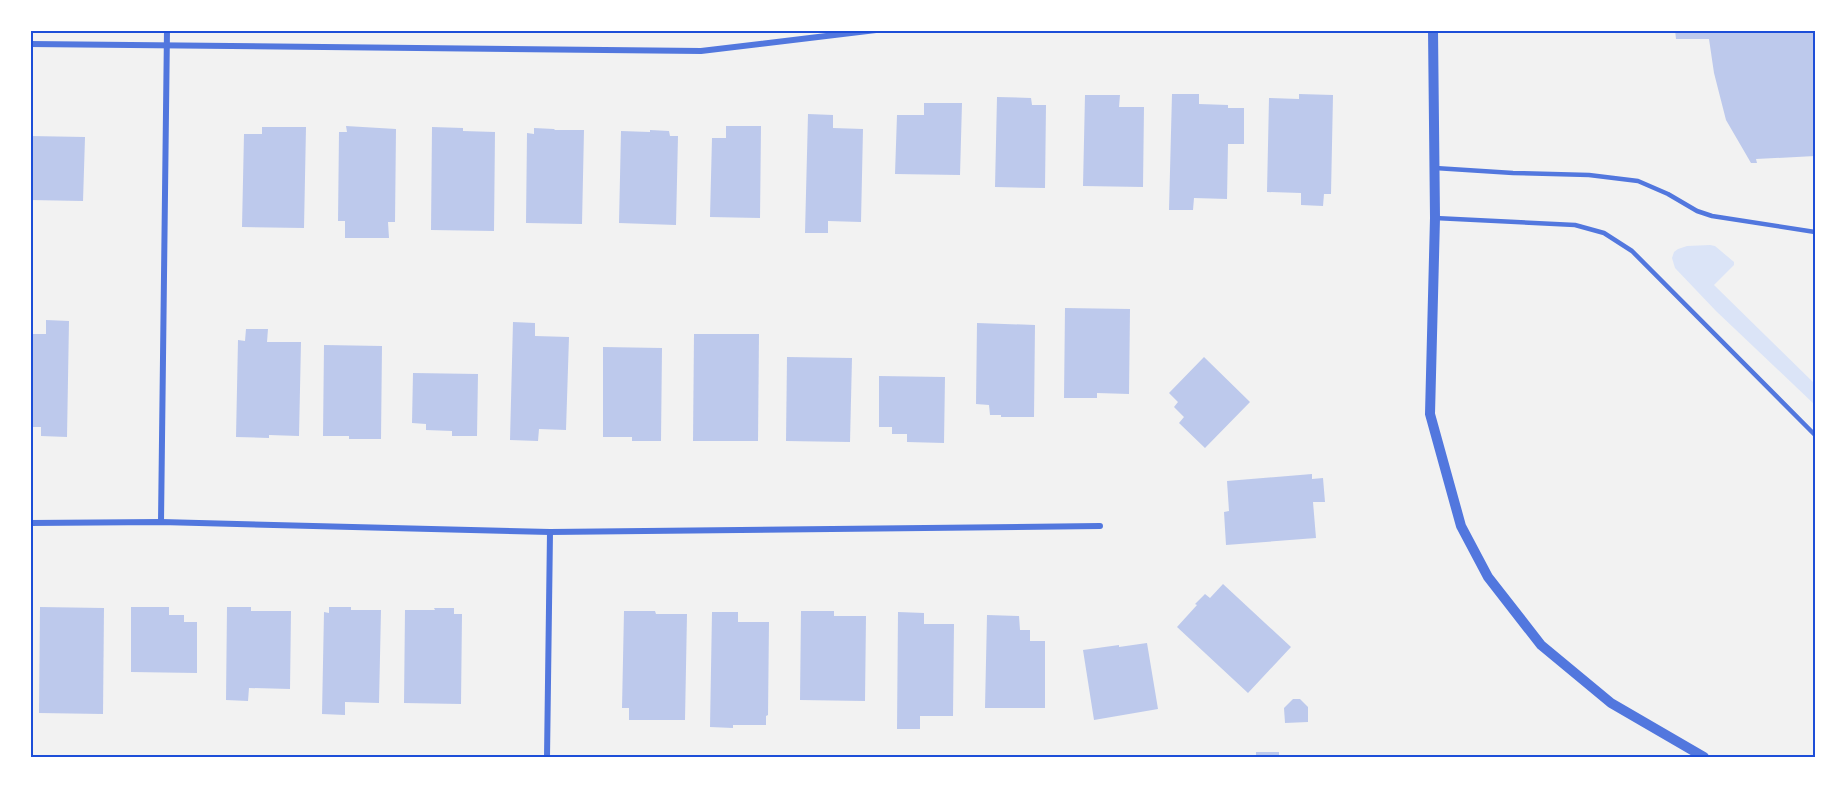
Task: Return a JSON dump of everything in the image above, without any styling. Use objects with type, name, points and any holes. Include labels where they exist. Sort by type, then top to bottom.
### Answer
[{"type":"street","points":[[161,522],[167,30]]},
{"type":"street","points":[[30,44],[702,51],[876,30]]},
{"type":"street","points":[[1433,30],[1435,218],[1430,414],[1461,526],[1488,577],[1541,645],[1611,703],[1704,757]]},
{"type":"street","points":[[30,523],[161,522],[550,532],[1100,526]]},
{"type":"street","points":[[547,757],[550,532]]},
{"type":"lane","points":[[1435,168],[1589,175],[1638,181],[1713,216],[1815,232]]},
{"type":"lane","points":[[1435,218],[1575,225],[1604,233],[1632,251],[1815,435]]},
{"type":"shaded area","points":[[1687,246],[1715,246],[1734,262],[1734,265],[1714,285],[1815,384],[1815,405],[1716,311],[1675,268],[1672,258],[1678,249]]},
{"type":"building","points":[[1675,30],[1815,30],[1815,156],[1756,159],[1757,163],[1751,163],[1726,120],[1714,73],[1709,39],[1676,39]]},
{"type":"building","points":[[1172,94],[1199,94],[1199,104],[1244,108],[1244,144],[1228,144],[1227,199],[1194,198],[1193,210],[1169,210]]},
{"type":"building","points":[[1299,94],[1333,95],[1331,194],[1324,194],[1323,206],[1301,205],[1301,193],[1267,192],[1269,98],[1299,99]]},
{"type":"building","points":[[1085,95],[1120,95],[1119,107],[1144,107],[1143,187],[1083,186]]},
{"type":"building","points":[[997,97],[1031,98],[1032,105],[1046,105],[1045,188],[995,187]]},
{"type":"building","points":[[924,103],[962,103],[960,175],[895,174],[897,115],[924,115]]},
{"type":"building","points":[[808,114],[833,115],[833,128],[863,129],[861,222],[828,221],[828,233],[805,233]]},
{"type":"building","points":[[346,126],[396,129],[395,222],[388,222],[389,238],[345,238],[345,221],[338,221],[339,132],[347,132]]},
{"type":"building","points":[[726,126],[761,126],[760,218],[710,217],[712,138],[726,138]]},
{"type":"building","points":[[262,127],[306,127],[304,228],[242,227],[244,134],[262,134]]},
{"type":"building","points":[[432,127],[495,132],[494,231],[431,230]]},
{"type":"building","points":[[534,128],[584,130],[582,224],[526,223],[527,133],[534,134]]},
{"type":"building","points":[[650,130],[669,131],[670,136],[678,136],[676,225],[619,223],[621,131],[650,132]]},
{"type":"building","points":[[30,136],[85,137],[83,201],[30,200]]},
{"type":"building","points":[[1065,308],[1130,309],[1129,394],[1097,393],[1097,398],[1064,398]]},
{"type":"building","points":[[46,320],[69,321],[67,437],[41,436],[41,427],[30,427],[30,334],[46,334]]},
{"type":"building","points":[[513,322],[535,323],[535,336],[569,337],[566,430],[539,429],[538,441],[510,440]]},
{"type":"building","points":[[977,323],[1035,325],[1034,417],[990,415],[989,405],[976,404]]},
{"type":"building","points":[[246,329],[268,329],[267,342],[301,342],[299,436],[236,437],[238,340],[245,341]]},
{"type":"building","points":[[694,334],[759,334],[758,441],[693,441]]},
{"type":"building","points":[[324,345],[382,346],[381,439],[323,436]]},
{"type":"building","points":[[603,347],[662,348],[661,441],[632,441],[632,437],[603,437]]},
{"type":"building","points":[[787,357],[852,358],[850,442],[786,441]]},
{"type":"building","points":[[1204,357],[1250,402],[1205,448],[1179,423],[1184,417],[1174,407],[1178,402],[1169,393]]},
{"type":"building","points":[[413,373],[478,374],[477,436],[452,436],[452,431],[426,430],[426,424],[412,423]]},
{"type":"building","points":[[879,376],[945,377],[944,443],[907,442],[907,434],[892,434],[892,427],[879,427]]},
{"type":"building","points":[[1312,474],[1312,479],[1323,478],[1325,502],[1313,502],[1316,538],[1226,545],[1224,512],[1229,511],[1227,481]]},
{"type":"building","points":[[1223,584],[1291,647],[1248,693],[1177,627],[1205,594],[1210,598]]},
{"type":"building","points":[[40,607],[104,608],[103,714],[39,713]]},
{"type":"building","points":[[131,607],[169,607],[169,615],[184,615],[184,622],[197,622],[197,673],[131,672]]},
{"type":"building","points":[[227,607],[251,607],[251,611],[291,611],[290,689],[249,688],[248,701],[226,700]]},
{"type":"building","points":[[329,607],[381,610],[379,703],[345,702],[345,715],[322,714],[324,612],[329,613]]},
{"type":"building","points":[[434,608],[454,608],[454,614],[462,614],[461,704],[404,703],[405,610],[435,610]]},
{"type":"building","points":[[624,611],[687,614],[685,720],[629,720],[629,708],[622,708]]},
{"type":"building","points":[[801,611],[834,611],[834,616],[866,616],[865,701],[800,700]]},
{"type":"building","points":[[712,612],[738,612],[738,622],[769,622],[766,725],[733,725],[733,728],[710,727]]},
{"type":"building","points":[[898,612],[924,613],[924,624],[954,624],[953,716],[920,716],[920,729],[897,729]]},
{"type":"building","points":[[987,615],[1019,616],[1020,630],[1030,630],[1030,641],[1045,641],[1045,708],[985,708]]},
{"type":"building","points":[[1147,643],[1158,709],[1094,720],[1083,650]]},
{"type":"building","points":[[1293,699],[1300,699],[1308,707],[1308,722],[1285,723],[1284,708]]},
{"type":"building","points":[[1256,752],[1279,752],[1279,757],[1256,757]]}]
